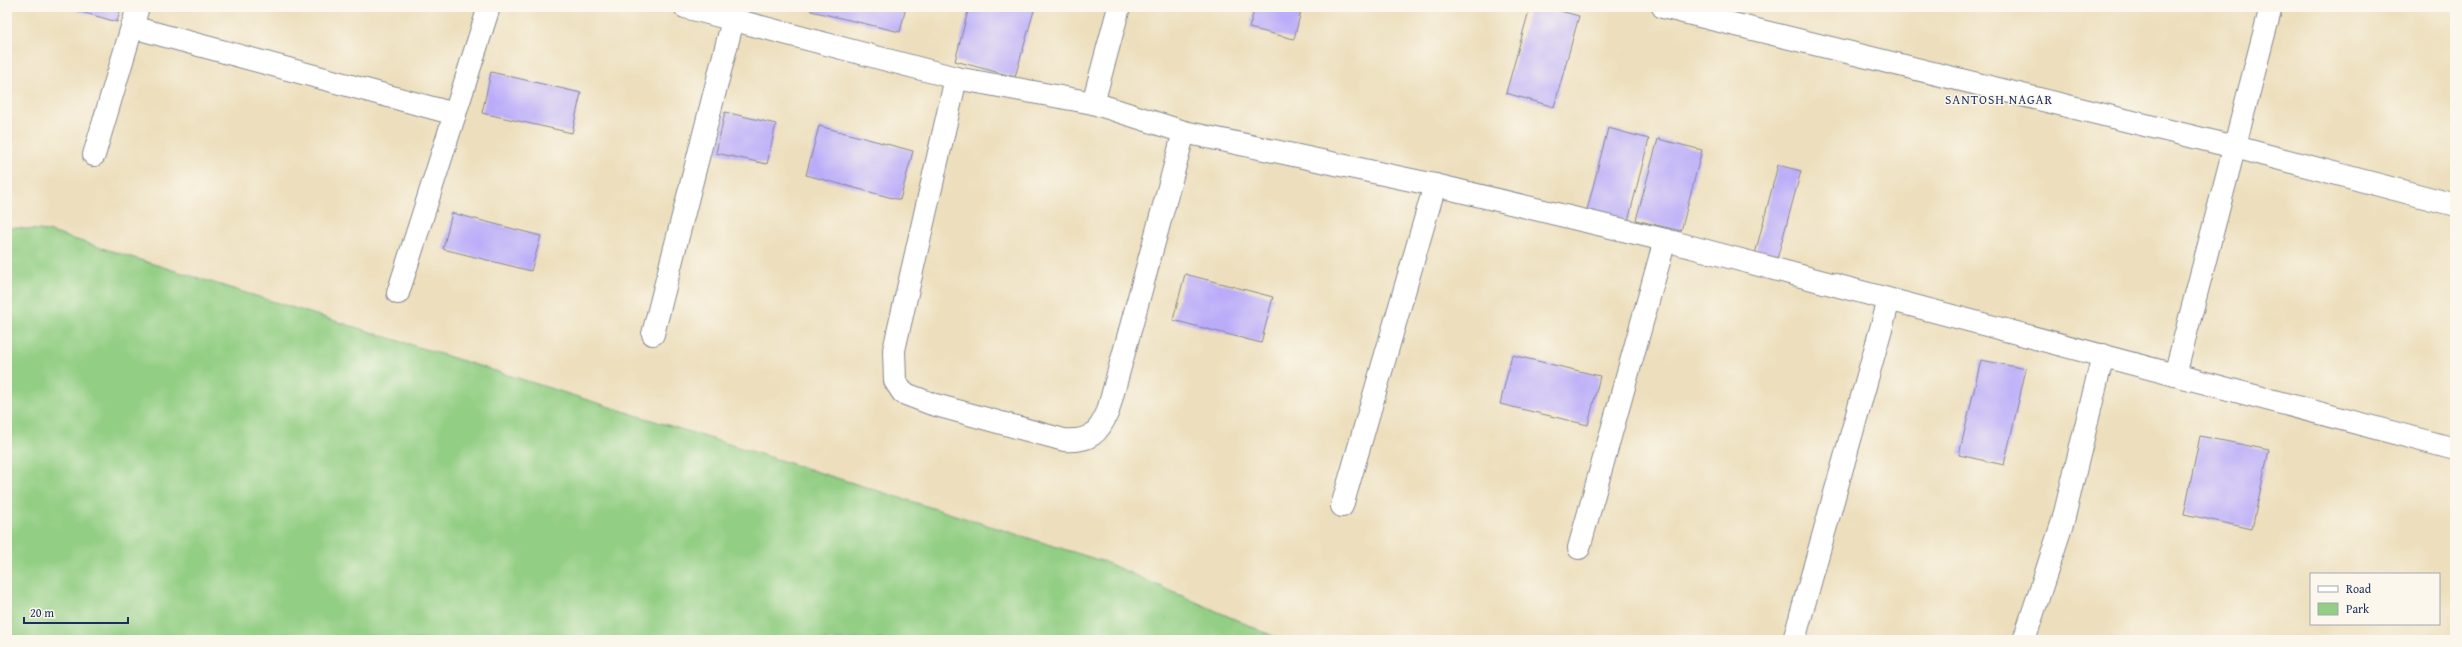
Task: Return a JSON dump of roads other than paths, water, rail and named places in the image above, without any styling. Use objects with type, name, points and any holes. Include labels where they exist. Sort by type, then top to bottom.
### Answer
[{"type":"street","points":[[398,293],[489,7]]},
{"type":"street","points":[[685,7],[956,78],[1092,103],[1184,132],[1435,185],[1665,240],[2455,449]]},
{"type":"street","points":[[1092,103],[1119,7]]},
{"type":"street","points":[[1663,7],[2235,147],[2455,205]]},
{"type":"street","points":[[2175,375],[2271,7]]},
{"type":"street","points":[[94,155],[135,17],[455,114]]},
{"type":"street","points":[[653,334],[733,20]]},
{"type":"street","points":[[956,78],[894,350],[895,381],[903,393],[932,404],[1064,440],[1084,439],[1094,435],[1102,426],[1108,411],[1184,132]]},
{"type":"street","points":[[1342,506],[1435,185]]},
{"type":"street","points":[[1579,548],[1665,240]]},
{"type":"street","points":[[1794,640],[1889,300]]},
{"type":"street","points":[[2024,640],[2064,521],[2103,355]]},
{"type":"district","name":"SANTOSH NAGAR","points":[[1999,99]]}]
